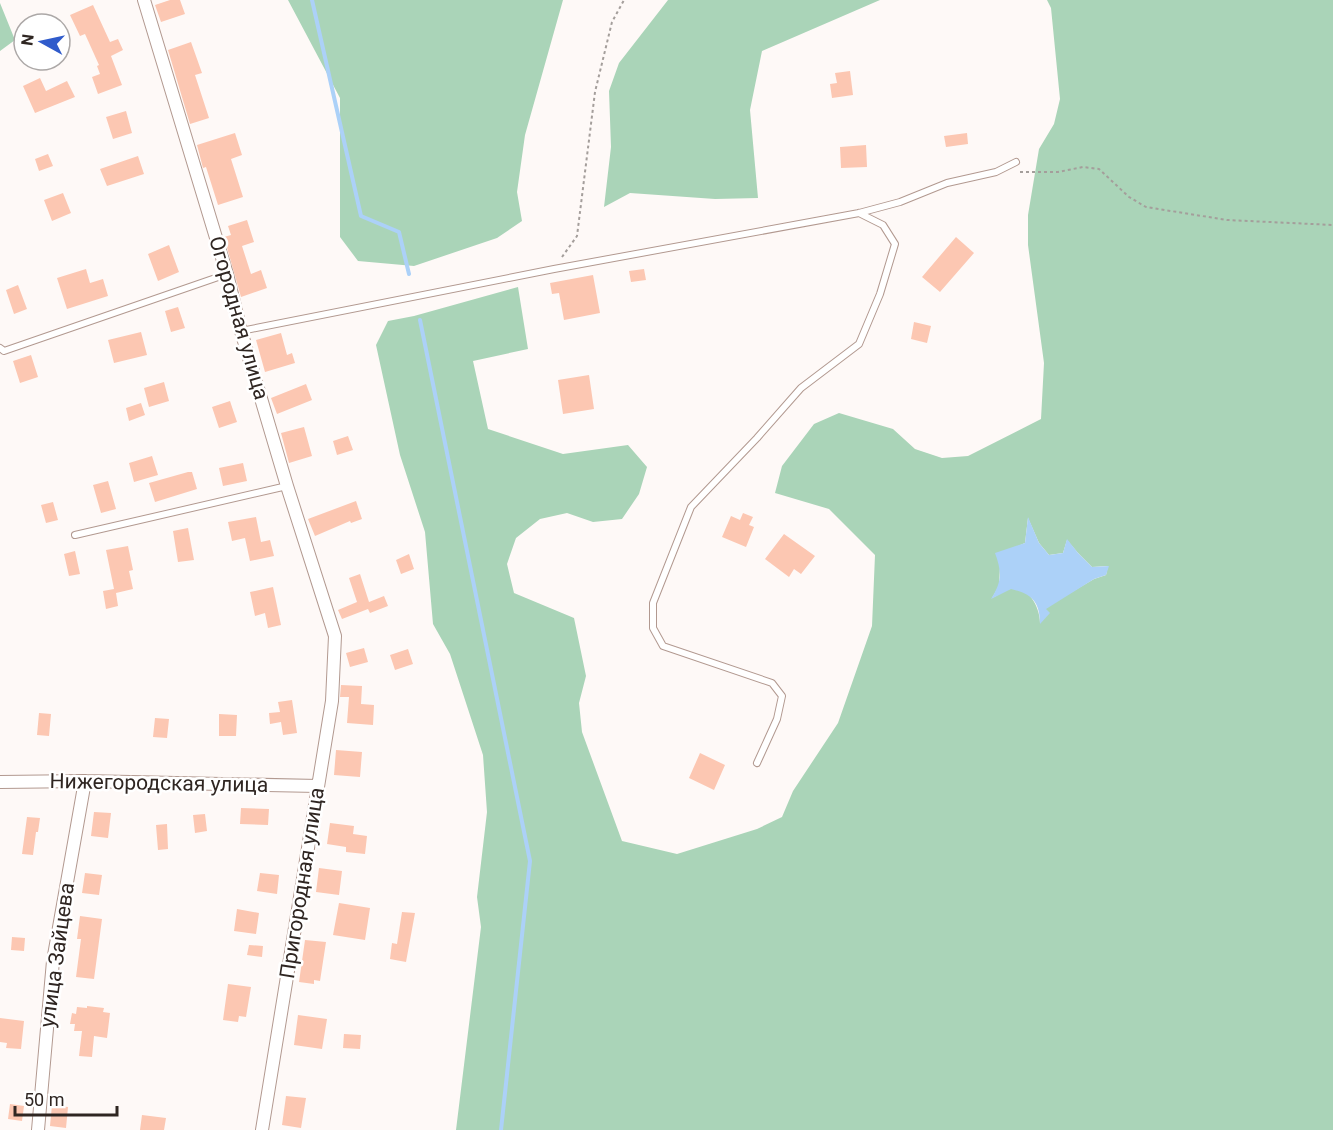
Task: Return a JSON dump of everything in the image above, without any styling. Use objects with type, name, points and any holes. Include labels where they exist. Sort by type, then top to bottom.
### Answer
[{"type":"street","name":"Огородная улица","points":[[144,0],[227,274],[241,331],[287,486],[335,636]]},
{"type":"street","name":"Пригородная улица","points":[[262,1130],[332,701],[335,636]]},
{"type":"street","name":"Нижегородская улица","points":[[0,782],[85,781],[318,786]]},
{"type":"street","name":"улица Зайцева","points":[[38,1130],[53,961],[85,781]]},
{"type":"lane","points":[[241,331],[554,269],[859,213],[900,202],[948,183],[996,172],[1016,162]]},
{"type":"lane","points":[[757,763],[777,719],[782,696],[772,683],[663,646],[653,628],[653,603],[691,507],[801,388],[859,344],[879,294],[895,244],[883,225],[859,213]]},
{"type":"lane","points":[[2,350],[227,274]]},
{"type":"lane","points":[[75,535],[287,486]]},
{"type":"path","points":[[554,269],[577,236],[595,92],[612,22],[624,0]]},
{"type":"path","points":[[996,172],[1058,172],[1083,166],[1100,169],[1129,197],[1146,207],[1227,220],[1333,225]]},
{"type":"green space","points":[[288,0],[563,0],[525,135],[517,192],[522,221],[497,238],[414,266],[358,261],[340,237],[340,98]]},
{"type":"green space","points":[[668,0],[880,0],[762,51],[750,110],[758,198],[715,199],[630,193],[604,207],[611,147],[609,91],[619,63]]},
{"type":"green space","points":[[1047,0],[1333,0],[1333,1130],[456,1130],[481,927],[477,897],[487,812],[483,755],[450,654],[433,624],[425,532],[400,455],[376,345],[388,321],[518,287],[528,349],[473,361],[488,429],[563,454],[628,445],[647,467],[639,494],[622,519],[593,522],[567,513],[540,519],[516,538],[507,564],[514,593],[574,618],[586,676],[579,703],[582,732],[622,841],[677,854],[757,829],[782,817],[793,791],[838,723],[872,626],[875,555],[829,509],[775,493],[782,466],[814,424],[839,413],[893,429],[915,449],[942,458],[968,456],[1041,419],[1044,363],[1028,245],[1028,215],[1039,149],[1054,124],[1060,99],[1051,8]],"holes":[[[1028,518],[1039,543],[1049,555],[1063,553],[1067,540],[1092,567],[1108,566],[1106,575],[1094,579],[1045,609],[1040,623],[1036,605],[1023,591],[1010,589],[992,598],[999,586],[1000,567],[1009,550],[1025,543]]]},
{"type":"green space","points":[[0,3],[12,33],[12,42],[0,51]]},
{"type":"water","points":[[1028,517],[1039,543],[1049,555],[1063,553],[1067,539],[1092,567],[1109,566],[1106,575],[1094,579],[1046,609],[1050,613],[1040,624],[1036,605],[1024,593],[1011,589],[991,599],[1000,577],[995,553],[1025,543]]},
{"type":"building","points":[[170,0],[180,0],[185,14],[161,22],[155,5]]},
{"type":"building","points":[[93,5],[110,42],[118,39],[123,50],[111,56],[122,85],[98,94],[92,77],[100,74],[97,66],[99,65],[85,34],[80,36],[72,14]]},
{"type":"building","points":[[191,42],[202,73],[195,75],[209,118],[190,124],[168,50]]},
{"type":"building","points":[[850,71],[853,95],[832,98],[830,84],[837,83],[835,73]]},
{"type":"building","points":[[40,78],[46,91],[67,81],[75,97],[35,113],[23,86]]},
{"type":"building","points":[[126,111],[132,133],[113,139],[106,117]]},
{"type":"building","points":[[235,133],[242,155],[231,159],[243,197],[218,205],[206,167],[203,168],[197,145]]},
{"type":"building","points":[[967,133],[968,144],[946,147],[944,136]]},
{"type":"building","points":[[866,145],[867,167],[841,168],[840,147]]},
{"type":"building","points":[[48,154],[53,166],[39,171],[35,159]]},
{"type":"building","points":[[138,156],[144,174],[107,186],[100,169]]},
{"type":"building","points":[[63,193],[71,213],[52,221],[44,200]]},
{"type":"building","points":[[247,220],[254,242],[242,246],[251,274],[261,270],[267,288],[241,297],[224,237],[231,235],[228,226]]},
{"type":"building","points":[[956,237],[974,253],[940,292],[922,277]]},
{"type":"building","points":[[169,245],[179,272],[158,281],[148,254]]},
{"type":"building","points":[[86,269],[90,283],[103,279],[108,296],[67,309],[57,278]]},
{"type":"building","points":[[644,269],[646,280],[631,282],[629,271]]},
{"type":"building","points":[[593,275],[600,313],[564,320],[559,293],[552,294],[550,283]]},
{"type":"building","points":[[18,285],[27,309],[14,314],[6,290]]},
{"type":"building","points":[[178,307],[185,328],[171,332],[165,311]]},
{"type":"building","points":[[914,322],[931,326],[927,343],[911,339]]},
{"type":"building","points":[[141,332],[147,355],[114,363],[108,340]]},
{"type":"building","points":[[281,333],[287,355],[292,353],[295,363],[265,372],[256,340]]},
{"type":"building","points":[[31,355],[38,377],[20,383],[13,361]]},
{"type":"building","points":[[589,375],[594,409],[563,414],[558,380]]},
{"type":"building","points":[[164,382],[169,401],[149,407],[144,388]]},
{"type":"building","points":[[306,384],[312,400],[277,414],[271,398]]},
{"type":"building","points":[[230,401],[237,422],[219,428],[212,407]]},
{"type":"building","points":[[141,403],[145,415],[129,421],[126,408]]},
{"type":"building","points":[[304,427],[312,456],[289,463],[281,433]]},
{"type":"building","points":[[348,436],[353,450],[337,455],[333,441]]},
{"type":"building","points":[[152,456],[158,475],[134,482],[129,463]]},
{"type":"building","points":[[243,463],[247,481],[223,486],[219,468]]},
{"type":"building","points":[[192,472],[197,489],[155,502],[149,483]]},
{"type":"building","points":[[108,481],[116,509],[101,513],[93,485]]},
{"type":"building","points":[[356,501],[362,519],[351,523],[350,521],[315,536],[308,519]]},
{"type":"building","points":[[53,502],[58,520],[46,523],[41,505]]},
{"type":"building","points":[[743,513],[753,517],[749,525],[754,527],[746,547],[722,537],[731,516],[740,520]]},
{"type":"building","points":[[256,517],[261,542],[270,540],[274,556],[250,561],[245,538],[232,541],[228,522]]},
{"type":"building","points":[[188,528],[194,560],[178,562],[173,531]]},
{"type":"building","points":[[784,534],[815,556],[801,574],[794,569],[789,577],[765,559]]},
{"type":"building","points":[[128,546],[133,570],[129,571],[133,589],[116,593],[118,606],[106,609],[103,591],[114,589],[106,550]]},
{"type":"building","points":[[75,551],[80,574],[69,576],[64,554]]},
{"type":"building","points":[[409,554],[414,569],[401,574],[396,560]]},
{"type":"building","points":[[360,574],[369,602],[384,596],[388,606],[370,613],[368,609],[342,619],[338,610],[357,602],[349,578]]},
{"type":"building","points":[[273,587],[281,625],[268,628],[265,613],[255,616],[250,592]]},
{"type":"building","points":[[364,648],[368,662],[350,667],[346,653]]},
{"type":"building","points":[[408,649],[413,664],[395,670],[390,655]]},
{"type":"building","points":[[341,685],[362,686],[361,704],[374,705],[373,725],[347,723],[349,697],[340,697]]},
{"type":"building","points":[[292,700],[297,733],[283,735],[281,722],[270,724],[269,713],[280,712],[278,702]]},
{"type":"building","points":[[39,713],[51,714],[49,736],[37,735]]},
{"type":"building","points":[[219,714],[237,715],[236,736],[219,736]]},
{"type":"building","points":[[155,718],[169,719],[167,738],[153,737]]},
{"type":"building","points":[[336,750],[362,752],[360,777],[334,775]]},
{"type":"building","points":[[700,753],[725,765],[714,790],[689,778]]},
{"type":"building","points":[[241,808],[269,809],[268,825],[240,824]]},
{"type":"building","points":[[94,812],[111,813],[108,838],[91,836]]},
{"type":"building","points":[[205,814],[207,831],[195,833],[193,815]]},
{"type":"building","points":[[27,817],[40,818],[33,855],[22,854]]},
{"type":"building","points":[[330,823],[354,826],[353,834],[367,836],[365,854],[346,852],[346,847],[327,844]]},
{"type":"building","points":[[167,824],[168,849],[158,850],[156,825]]},
{"type":"building","points":[[319,868],[342,871],[339,895],[316,892]]},
{"type":"building","points":[[85,873],[102,875],[99,895],[82,893]]},
{"type":"building","points":[[260,873],[279,875],[277,894],[257,891]]},
{"type":"building","points":[[339,903],[370,908],[365,940],[333,935]]},
{"type":"building","points":[[237,909],[259,913],[256,934],[234,931]]},
{"type":"building","points":[[402,912],[415,913],[406,962],[390,959],[392,943],[397,944]]},
{"type":"building","points":[[80,916],[102,919],[94,979],[76,977],[81,939],[77,939]]},
{"type":"building","points":[[12,937],[25,938],[24,951],[11,950]]},
{"type":"building","points":[[305,940],[326,942],[320,981],[314,980],[314,984],[299,982]]},
{"type":"building","points":[[249,945],[263,946],[262,957],[247,955]]},
{"type":"building","points":[[228,984],[251,987],[246,1017],[239,1016],[238,1022],[223,1020]]},
{"type":"building","points":[[87,1006],[104,1008],[103,1012],[110,1013],[107,1038],[94,1036],[92,1057],[79,1056],[82,1031],[74,1031],[75,1024],[70,1024],[72,1013],[76,1014],[77,1007],[87,1008]]},
{"type":"building","points":[[298,1015],[327,1019],[322,1049],[294,1045]]},
{"type":"building","points":[[0,1018],[24,1021],[21,1049],[6,1048],[7,1043],[0,1042]]},
{"type":"building","points":[[344,1034],[361,1035],[360,1049],[343,1048]]},
{"type":"building","points":[[286,1096],[306,1098],[301,1128],[282,1125]]},
{"type":"building","points":[[10,1104],[24,1106],[22,1121],[8,1119]]},
{"type":"building","points":[[52,1105],[68,1107],[66,1128],[50,1126]]},
{"type":"building","points":[[142,1115],[166,1118],[164,1130],[140,1130]]},
{"type":"waterway","points":[[312,0],[361,216],[399,232],[409,274]]},
{"type":"waterway","points":[[420,320],[530,861],[501,1130]]}]
